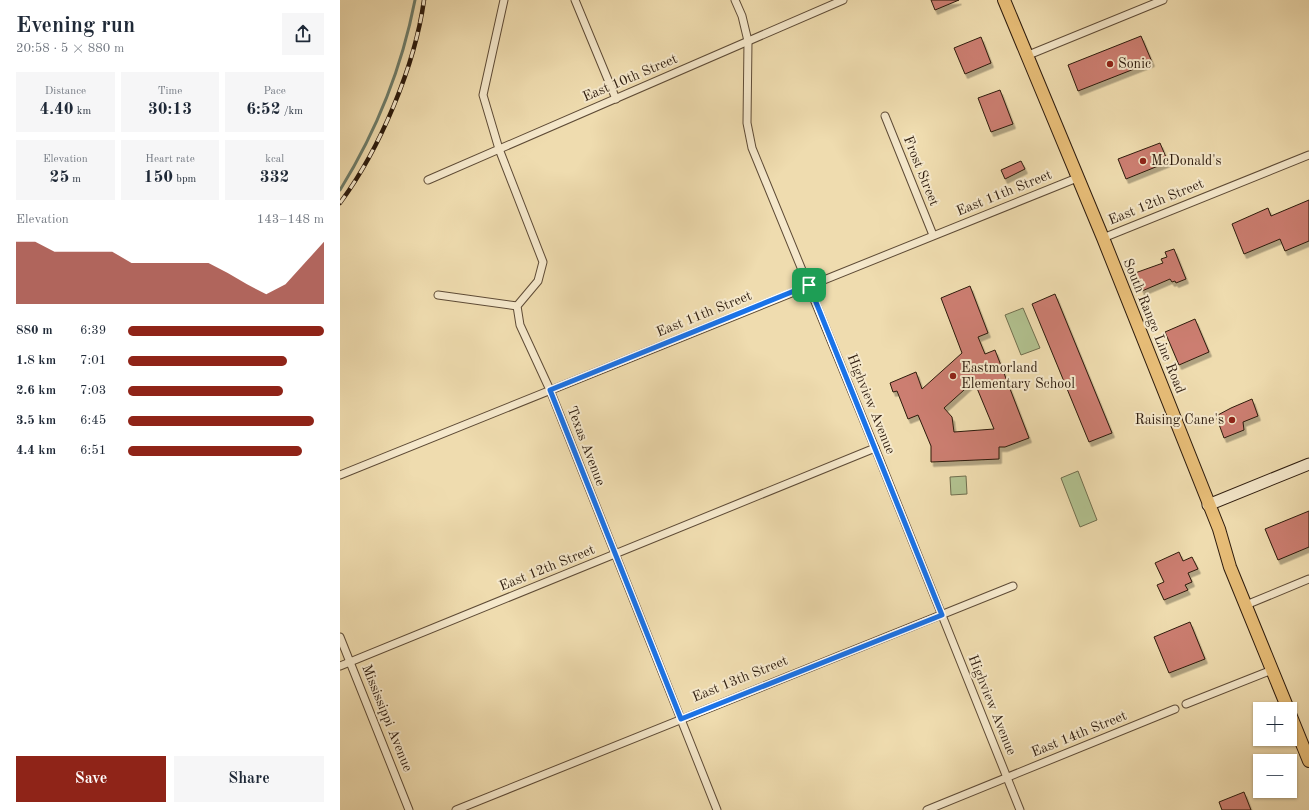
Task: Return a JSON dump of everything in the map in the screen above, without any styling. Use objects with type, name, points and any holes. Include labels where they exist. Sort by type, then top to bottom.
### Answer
[{"type":"main road","name":"South Range Line Road","points":[[1004,0],[1103,238],[1208,505],[1219,529],[1230,567],[1285,702]]},
{"type":"main road","points":[[1297,731],[1309,761]]},
{"type":"street","points":[[438,295],[517,306],[538,281],[543,262],[499,150],[483,95],[504,0]]},
{"type":"street","points":[[575,0],[616,99]]},
{"type":"street","name":"Highview Avenue","points":[[735,0],[742,16],[748,41],[747,123],[752,148],[875,448],[1020,810]]},
{"type":"street","name":"East 10th Street","points":[[428,180],[843,0]]},
{"type":"street","points":[[1026,56],[1163,0]]},
{"type":"street","name":"Frost Street","points":[[885,116],[933,235]]},
{"type":"street","name":"East 12th Street","points":[[1103,238],[1309,155]]},
{"type":"street","name":"East 11th Street","points":[[340,475],[1077,178]]},
{"type":"street","name":"Texas Avenue","points":[[517,306],[520,325],[550,390],[717,810]]},
{"type":"street","name":"East 12th Street","points":[[340,666],[875,448]]},
{"type":"street","points":[[1208,505],[1309,464]]},
{"type":"street","points":[[1246,605],[1309,579]]},
{"type":"street","name":"East 13th Street","points":[[456,810],[1013,586]]},
{"type":"street","name":"Mississippi Avenue","points":[[340,637],[409,810]]},
{"type":"street","points":[[1186,704],[1272,670]]},
{"type":"street","name":"East 14th Street","points":[[927,810],[1175,709]]},
{"type":"green space","points":[[1023,308],[1040,348],[1021,355],[1005,315]]},
{"type":"green space","points":[[1078,471],[1097,520],[1080,527],[1061,478]]},
{"type":"green space","points":[[966,476],[967,494],[951,495],[950,477]]},
{"type":"building","points":[[931,0],[959,0],[935,10]]},
{"type":"building","name":"Sonic","points":[[1141,36],[1152,62],[1078,91],[1068,65]]},
{"type":"building","points":[[981,37],[991,63],[965,74],[954,48]]},
{"type":"building","points":[[1000,90],[1013,124],[991,132],[978,98]]},
{"type":"building","name":"McDonald's","points":[[1160,143],[1168,162],[1126,179],[1118,159]]},
{"type":"building","points":[[1021,161],[1025,169],[1005,179],[1001,170]]},
{"type":"building","points":[[1309,200],[1309,241],[1285,251],[1280,239],[1244,254],[1232,224],[1268,208],[1271,216]]},
{"type":"building","points":[[1174,249],[1186,279],[1176,283],[1175,281],[1172,282],[1170,279],[1142,291],[1135,273],[1163,263],[1161,259],[1167,257],[1165,252]]},
{"type":"building","points":[[970,286],[988,333],[978,337],[985,354],[995,350],[1029,438],[1005,447],[999,447],[999,459],[931,462],[931,446],[918,415],[908,419],[897,391],[893,392],[890,383],[916,372],[922,389],[962,353],[941,298]],"holes":[[[974,381],[994,429],[954,432],[952,417],[944,408]]]},
{"type":"building","points":[[1055,294],[1112,433],[1089,442],[1032,304]]},
{"type":"building","points":[[1195,319],[1209,352],[1179,365],[1165,332]]},
{"type":"building","name":"Raising Cane's","points":[[1252,399],[1258,416],[1243,422],[1244,430],[1224,438],[1216,416]]},
{"type":"building","points":[[1309,511],[1309,547],[1278,560],[1265,529]]},
{"type":"building","points":[[1179,552],[1183,561],[1192,557],[1198,569],[1188,573],[1192,582],[1185,585],[1188,590],[1164,600],[1157,585],[1164,582],[1155,563]]},
{"type":"building","points":[[1190,622],[1205,659],[1169,673],[1154,637]]},
{"type":"building","points":[[1244,792],[1251,810],[1222,810],[1219,802]]},
{"type":"waterway","points":[[340,190],[365,145],[386,98],[403,50],[415,0]]},
{"type":"railway","points":[[340,203],[369,158],[394,106],[413,52],[424,0]]},
{"type":"place","name":"Sonic","points":[[1110,64]]},
{"type":"place","name":"McDonald's","points":[[1143,161]]},
{"type":"place","name":"Eastmorland Elementary School","points":[[953,376]]},
{"type":"place","name":"Raising Cane's","points":[[1232,420]]},
{"type":"route","points":[[809,285],[942,615],[681,719],[614,554],[550,390],[809,285]]}]
